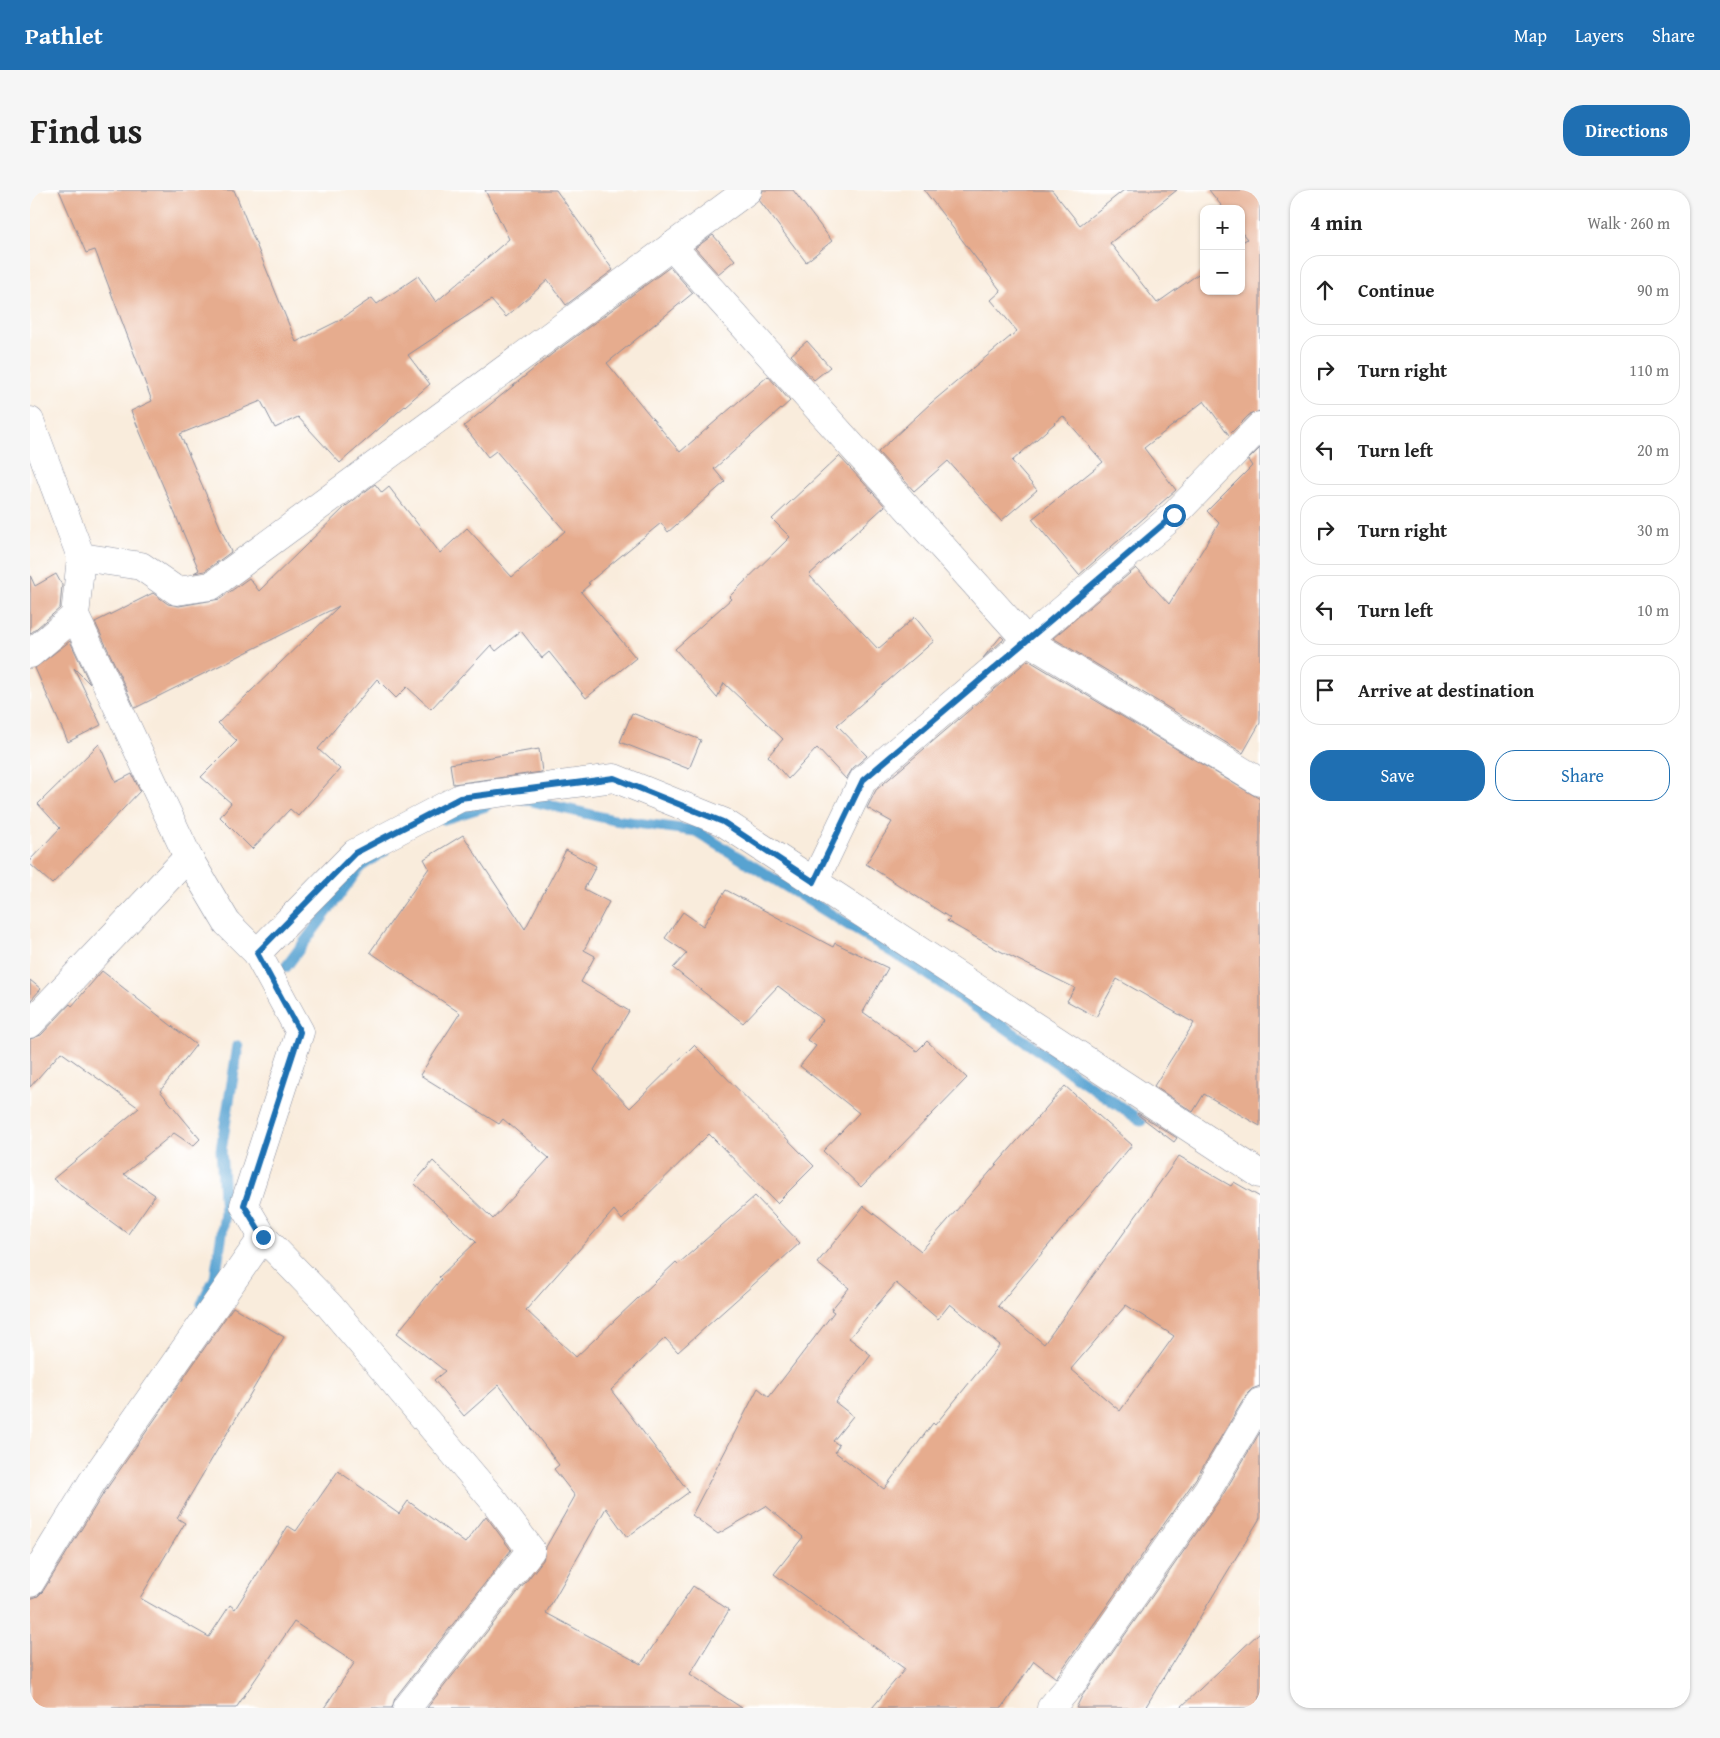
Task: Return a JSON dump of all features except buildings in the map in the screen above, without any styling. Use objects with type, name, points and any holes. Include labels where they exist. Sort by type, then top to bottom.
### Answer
[{"type":"street","points":[[81,557],[142,566],[177,592],[212,586],[748,190]]},
{"type":"street","points":[[672,246],[1026,640],[1260,782]]},
{"type":"street","points":[[30,421],[81,557],[75,616],[188,858],[227,923],[257,953],[300,1032],[244,1205],[263,1237],[329,1305],[494,1502],[531,1550],[407,1708]]},
{"type":"street","points":[[814,882],[863,780],[1174,515],[1260,426]]},
{"type":"street","points":[[30,654],[75,616]]},
{"type":"street","points":[[257,953],[355,853],[460,798],[614,778],[723,822],[1260,1174]]},
{"type":"street","points":[[30,1024],[188,858]]},
{"type":"street","points":[[30,1583],[92,1482],[263,1237]]},
{"type":"street","points":[[1051,1708],[1073,1682],[1208,1489],[1260,1402]]},
{"type":"waterway","points":[[523,799],[614,820],[696,831],[926,973],[1141,1121]]},
{"type":"waterway","points":[[444,819],[486,806]]},
{"type":"waterway","points":[[286,967],[360,867],[384,851]]},
{"type":"waterway","points":[[202,1304],[215,1278],[225,1213],[221,1150],[238,1046]]},
{"type":"route","points":[[263,1237],[244,1205],[300,1032],[257,953],[355,853],[460,798],[614,778],[723,822],[814,882],[863,780],[1174,515]]}]
